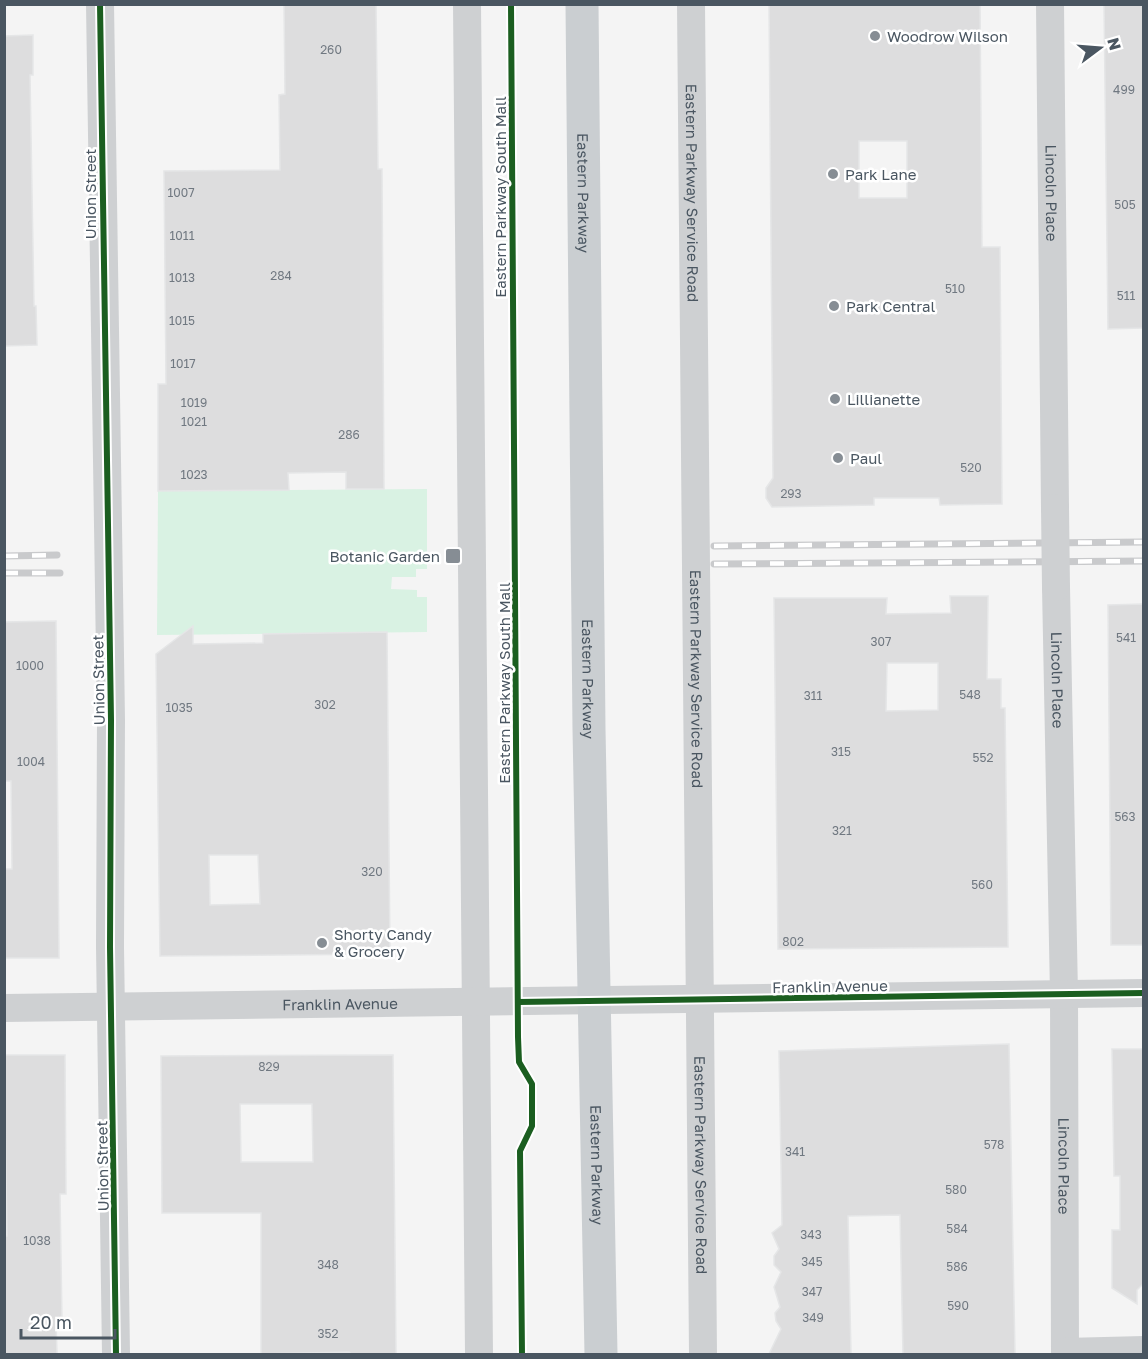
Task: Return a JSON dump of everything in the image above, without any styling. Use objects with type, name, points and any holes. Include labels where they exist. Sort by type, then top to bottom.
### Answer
[{"type":"main road","name":"Eastern Parkway","points":[[582,4],[589,729],[601,1354]]},
{"type":"street","name":"Union Street","points":[[100,4],[111,720],[111,1006],[116,1354]]},
{"type":"street","points":[[467,4],[479,1354]]},
{"type":"street","name":"Eastern Parkway Service Road","points":[[691,4],[703,1354]]},
{"type":"street","name":"Lincoln Place","points":[[1050,4],[1056,587],[1064,994],[1065,1353]]},
{"type":"street","name":"Franklin Avenue","points":[[4,1008],[1143,993]]},
{"type":"street","points":[[1065,1353],[1143,1350]]},
{"type":"green space","points":[[427,489],[427,569],[416,569],[416,577],[392,577],[391,589],[417,590],[417,597],[427,597],[427,632],[157,635],[158,491]]},
{"type":"building","points":[[284,4],[376,4],[378,169],[382,169],[384,489],[346,489],[346,472],[288,473],[289,490],[158,491],[158,384],[166,384],[164,171],[280,170],[279,95],[285,94]]},
{"type":"building","points":[[769,4],[980,4],[982,247],[1000,247],[1002,504],[940,505],[939,498],[874,498],[874,505],[772,507],[766,498],[766,488],[773,478]],"holes":[[[859,141],[907,141],[907,198],[859,198]]]},
{"type":"building","points":[[1104,4],[1143,4],[1143,328],[1108,329]]},
{"type":"building","points":[[33,35],[33,75],[30,75],[34,306],[36,306],[37,345],[4,346],[4,36]]},
{"type":"building","points":[[950,596],[988,596],[987,679],[1001,679],[1001,708],[1005,708],[1008,947],[778,949],[774,598],[887,598],[886,614],[951,613]],"holes":[[[887,663],[938,663],[938,710],[886,711]]]},
{"type":"building","points":[[1143,604],[1143,945],[1111,945],[1108,605]]},
{"type":"building","points":[[56,621],[59,958],[4,958],[4,869],[12,869],[11,781],[4,781],[4,622]]},
{"type":"building","points":[[193,626],[193,644],[263,643],[263,634],[387,632],[390,954],[160,956],[156,654]],"holes":[[[209,855],[258,855],[260,904],[210,905]]]},
{"type":"building","points":[[1009,1044],[1015,1354],[903,1354],[900,1215],[848,1216],[851,1354],[769,1354],[781,1329],[776,1321],[775,1313],[780,1307],[774,1287],[781,1272],[774,1265],[774,1256],[779,1249],[772,1233],[782,1225],[779,1051]]},
{"type":"building","points":[[1112,1049],[1143,1049],[1143,1284],[1137,1290],[1137,1304],[1112,1288],[1112,1230],[1120,1230],[1120,1176],[1114,1176]]},
{"type":"building","points":[[4,1055],[65,1055],[66,1194],[60,1194],[62,1320],[56,1320],[57,1354],[4,1354],[4,1236],[7,1236]]},
{"type":"building","points":[[393,1055],[396,1354],[351,1354],[349,1352],[261,1354],[261,1213],[162,1213],[161,1056]],"holes":[[[240,1104],[312,1104],[313,1162],[241,1162]]]},
{"type":"railway","points":[[714,546],[1144,542]]},
{"type":"railway","points":[[4,556],[57,555]]},
{"type":"railway","points":[[714,564],[1144,561]]},
{"type":"railway","points":[[4,573],[60,573]]},
{"type":"cycle path","points":[[100,4],[111,720],[110,947],[116,1354]]},
{"type":"cycle path","name":"Eastern Parkway South Mall","points":[[511,4],[518,1037],[519,1062],[532,1084],[532,1126],[520,1151],[522,1354]]},
{"type":"cycle path","points":[[518,1002],[1144,993]]},
{"type":"place","name":"Woodrow Wilson","points":[[875,36]]},
{"type":"place","name":"Park Lane","points":[[833,174]]},
{"type":"place","name":"Park Central","points":[[834,306]]},
{"type":"place","name":"Lillianette","points":[[835,399]]},
{"type":"place","name":"Paul","points":[[838,458]]},
{"type":"place","name":"Botanic Garden","points":[[453,556]]},
{"type":"place","name":"Shorty Candy & Grocery","points":[[322,943]]}]
